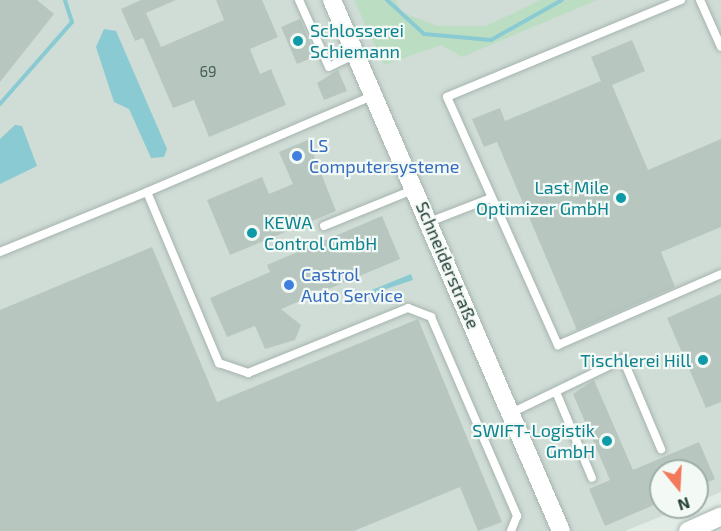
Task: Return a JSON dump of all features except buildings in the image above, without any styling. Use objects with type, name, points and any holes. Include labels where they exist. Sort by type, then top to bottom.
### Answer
[{"type":"main road","name":"Schneiderstraße","points":[[332,0],[416,189],[561,531]]},
{"type":"main road","points":[[688,531],[721,516]]},
{"type":"lane","points":[[299,0],[329,67],[357,54]]},
{"type":"lane","points":[[681,0],[447,97],[558,345],[721,274]]},
{"type":"lane","points":[[700,0],[721,46]]},
{"type":"lane","points":[[0,252],[375,94]]},
{"type":"lane","points":[[324,226],[416,189]]},
{"type":"lane","points":[[147,192],[219,363],[248,373],[408,308],[431,317],[517,516],[511,531]]},
{"type":"lane","points":[[429,222],[491,198]]},
{"type":"lane","points":[[511,413],[623,359],[661,449]]},
{"type":"lane","points":[[556,392],[592,478]]},
{"type":"shaded area","points":[[0,0],[721,0],[721,492],[709,497],[709,459],[649,459],[649,519],[654,519],[625,531],[0,531]]},
{"type":"green space","points":[[354,0],[396,0],[401,12],[437,26],[486,26],[540,0],[597,0],[462,57],[441,45],[384,65]]},
{"type":"water","points":[[104,29],[116,31],[167,149],[164,157],[151,158],[129,109],[114,102],[96,47]]},
{"type":"water","points":[[15,125],[22,126],[37,166],[0,184],[0,139]]},
{"type":"water","points":[[411,274],[413,280],[365,296],[367,292]]},
{"type":"waterway","points":[[0,104],[72,22],[65,0]]},
{"type":"waterway","points":[[387,0],[424,34],[491,40],[562,0]]},
{"type":"place","name":"Schlosserei Schiemann","points":[[298,41]]},
{"type":"place","name":"LS Computersysteme","points":[[297,156]]},
{"type":"place","name":"Last Mile Optimizer GmbH","points":[[621,198]]},
{"type":"place","name":"KEWA Control GmbH","points":[[252,233]]},
{"type":"place","name":"Castrol Auto Service","points":[[289,285]]},
{"type":"place","name":"Tischlerei Hill","points":[[703,360]]},
{"type":"place","name":"SWIFT-Logistik GmbH","points":[[607,441]]}]
